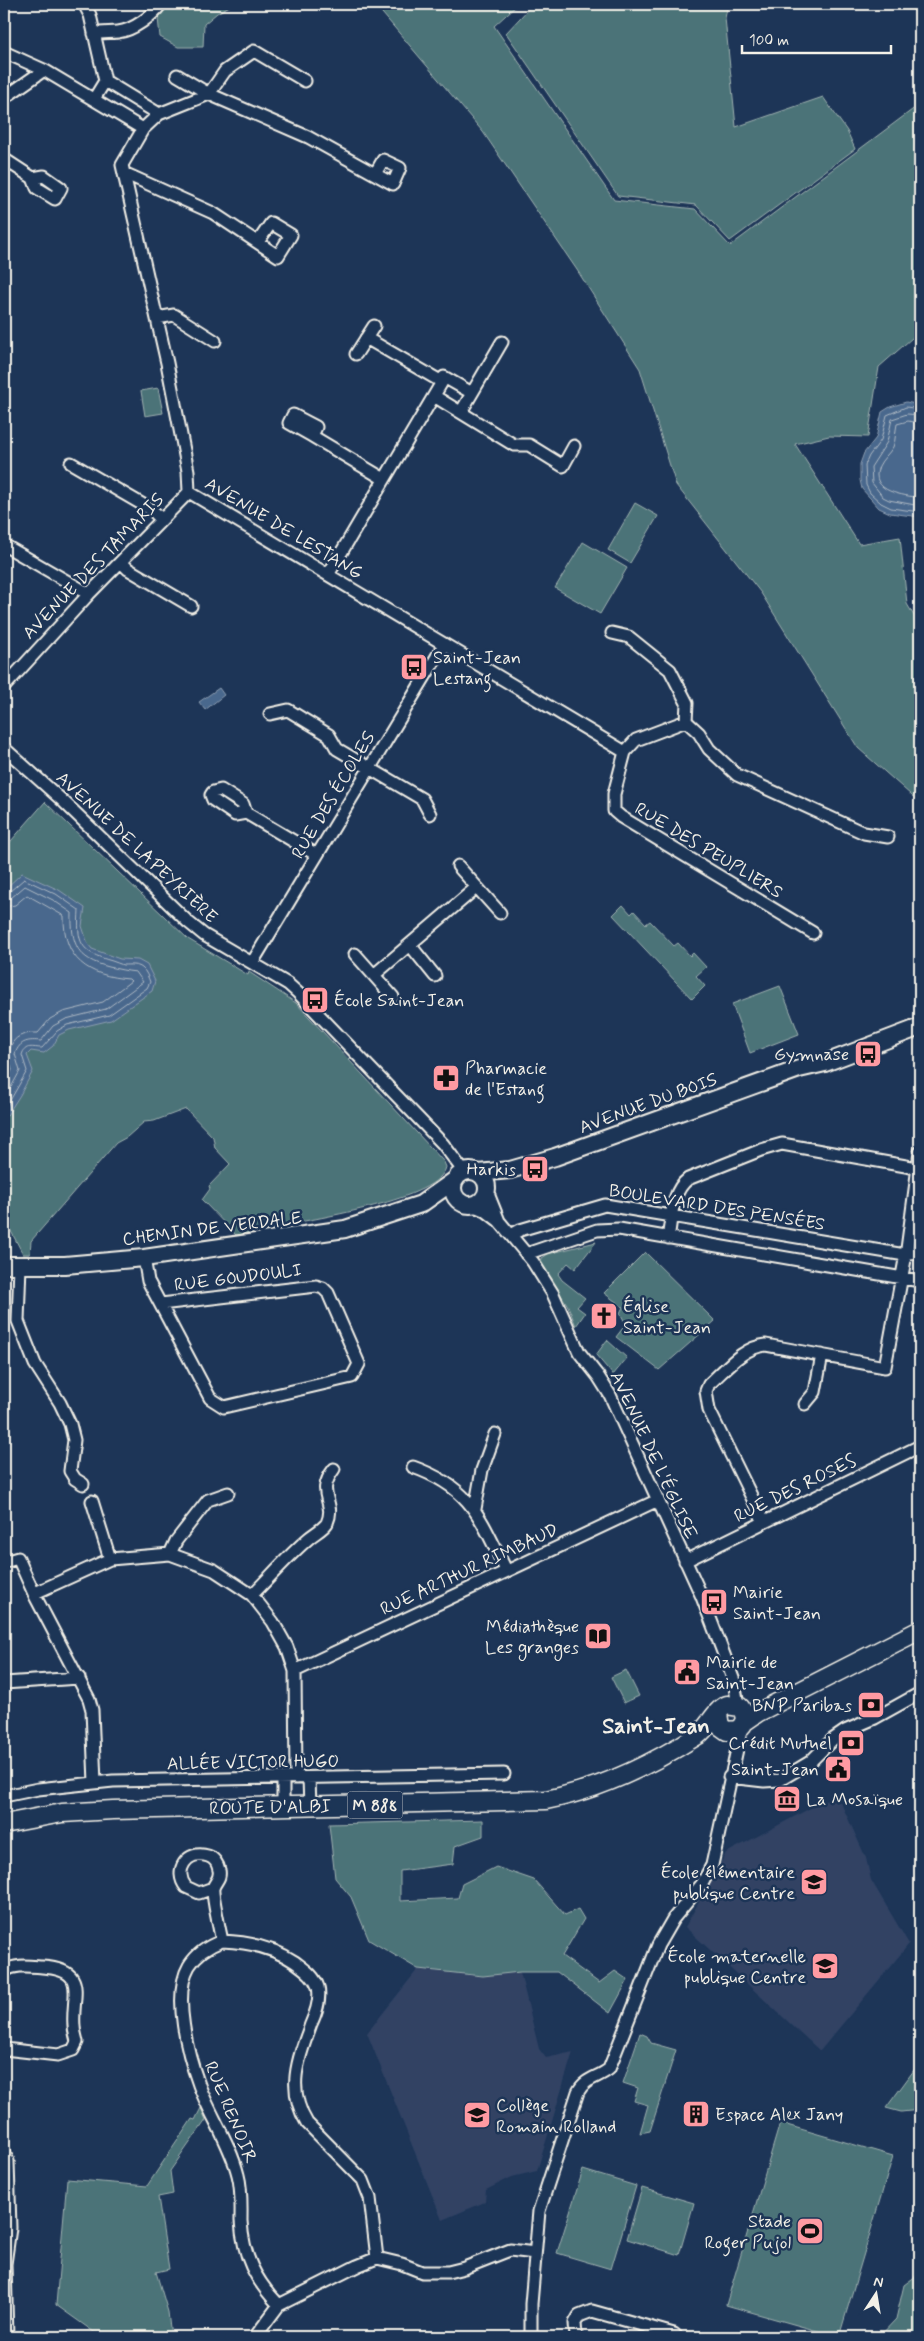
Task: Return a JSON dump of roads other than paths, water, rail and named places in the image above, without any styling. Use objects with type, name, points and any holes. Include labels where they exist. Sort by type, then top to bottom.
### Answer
[{"type":"main road","name":"ROUTE D'ALBI","points":[[732,1718],[757,1713],[920,1630]]},
{"type":"main road","name":"ROUTE D'ALBI","points":[[4,1824],[62,1813],[546,1800],[600,1786],[654,1760],[752,1706],[860,1660]]},
{"type":"main road","name":"ROUTE D'ALBI","points":[[4,1832],[89,1812]]},
{"type":"street","points":[[84,4],[90,16],[105,81],[94,99]]},
{"type":"street","points":[[94,34],[130,29],[153,15],[161,4]]},
{"type":"street","points":[[105,81],[159,114],[209,94],[225,71],[254,51],[305,81]]},
{"type":"street","points":[[4,52],[44,70],[143,129]]},
{"type":"street","points":[[4,98],[44,70]]},
{"type":"street","points":[[177,75],[209,94],[308,137],[375,174]]},
{"type":"street","name":"AVENUE DE LESTANG","points":[[159,114],[143,129],[122,165],[157,318],[188,471],[189,492],[625,752]]},
{"type":"street","points":[[4,159],[33,178]]},
{"type":"street","points":[[124,173],[212,213],[258,242]]},
{"type":"street","points":[[157,318],[174,314],[215,341]]},
{"type":"street","points":[[356,354],[374,326]]},
{"type":"street","points":[[366,338],[442,382]]},
{"type":"street","points":[[461,412],[502,342]]},
{"type":"street","points":[[328,575],[444,377],[472,393]]},
{"type":"street","points":[[434,396],[514,445],[529,445],[563,466],[574,446]]},
{"type":"street","points":[[312,436],[384,480]]},
{"type":"street","points":[[71,464],[152,510],[162,519]]},
{"type":"street","name":"AVENUE DES TAMARIS","points":[[4,687],[8,675],[189,492]]},
{"type":"street","points":[[4,545],[89,594]]},
{"type":"street","points":[[121,562],[128,569],[191,606]]},
{"type":"street","points":[[612,633],[629,637],[670,670],[687,702],[686,721]]},
{"type":"street","name":"RUE DES ÉCOLES","points":[[252,963],[444,645]]},
{"type":"street","points":[[270,714],[288,710],[329,735],[337,749],[422,799],[430,814]]},
{"type":"street","points":[[625,752],[636,740],[686,721]]},
{"type":"street","points":[[686,721],[699,732],[709,749],[737,774],[864,833],[888,837]]},
{"type":"street","name":"AVENUE DE LAPEYRIÈRE","points":[[4,748],[188,922],[204,935],[288,984],[298,993],[443,1144],[466,1175]]},
{"type":"street","name":"RUE DES PEUPLIERS","points":[[625,752],[614,794],[614,811],[813,933]]},
{"type":"street","points":[[246,812],[317,855]]},
{"type":"street","points":[[458,866],[500,913]]},
{"type":"street","points":[[374,975],[477,886]]},
{"type":"street","points":[[410,945],[435,976]]},
{"type":"street","points":[[355,954],[393,997]]},
{"type":"street","name":"AVENUE DU BOIS","points":[[799,1069],[837,1047],[920,1015]]},
{"type":"street","name":"AVENUE DU BOIS","points":[[466,1175],[510,1170],[590,1145],[799,1069],[824,1063],[920,1027]]},
{"type":"street","points":[[668,1238],[677,1192],[681,1184],[688,1179],[774,1145],[795,1146],[917,1168]]},
{"type":"street","points":[[764,1522],[709,1410],[706,1391],[710,1384],[747,1350],[757,1346],[766,1345],[885,1367],[905,1256],[920,1152]]},
{"type":"street","name":"AVENUE DU BOIS","points":[[487,1190],[510,1170]]},
{"type":"street","points":[[466,1175],[485,1180],[487,1190],[484,1198],[465,1202],[454,1193],[466,1175]]},
{"type":"street","name":"CHEMIN DE VERDALE","points":[[12,1265],[65,1265],[144,1258],[345,1229],[421,1204],[466,1175]]},
{"type":"street","name":"AVENUE DE L'ÉGLISE","points":[[487,1190],[499,1220]]},
{"type":"street","name":"CHEMIN DE VERDALE","points":[[421,1204],[465,1202]]},
{"type":"street","name":"AVENUE DE L'ÉGLISE","points":[[465,1202],[486,1211],[499,1220],[526,1254],[553,1294],[579,1352],[610,1395],[702,1597],[734,1681],[730,1755],[733,1760],[729,1777]]},
{"type":"street","name":"BOULEVARD DES PENSÉES","points":[[511,1235],[520,1230],[605,1205],[905,1256],[920,1252]]},
{"type":"street","points":[[526,1254],[597,1230],[608,1229],[920,1281]]},
{"type":"street","name":"RUE GOUDOULI","points":[[144,1258],[148,1281],[210,1398],[224,1407],[352,1377],[360,1364],[328,1293],[323,1288],[316,1286],[161,1304]]},
{"type":"street","points":[[12,1265],[18,1321],[34,1364],[60,1403],[70,1424],[74,1440],[70,1472],[75,1479],[83,1484]]},
{"type":"street","points":[[805,1404],[815,1392],[822,1355]]},
{"type":"street","points":[[475,1509],[482,1470],[495,1434]]},
{"type":"street","name":"RUE DES ROSES","points":[[685,1561],[920,1446]]},
{"type":"street","points":[[413,1467],[438,1477],[475,1509],[506,1570]]},
{"type":"street","points":[[252,1595],[308,1538],[326,1525],[330,1512],[324,1490],[326,1480],[334,1470]]},
{"type":"street","points":[[170,1554],[176,1541],[208,1500],[228,1493]]},
{"type":"street","name":"RUE ARTHUR RIMBAUD","points":[[295,1671],[658,1500]]},
{"type":"street","points":[[92,1501],[110,1559]]},
{"type":"street","points":[[35,1593],[110,1559],[170,1554],[214,1570],[252,1595],[273,1622],[295,1671],[296,1778]]},
{"type":"street","points":[[4,1562],[18,1558],[79,1678],[92,1710],[95,1783]]},
{"type":"street","points":[[4,1683],[79,1678]]},
{"type":"street","points":[[531,2337],[531,2304],[539,2211],[578,2092],[587,2080],[604,2074],[609,2069],[658,1945],[673,1919],[702,1884],[712,1865],[729,1777],[764,1781],[780,1780],[810,1762],[845,1731],[881,1715],[920,1693]]},
{"type":"street","name":"ALLÉE VICTOR HUGO","points":[[4,1796],[38,1789],[95,1783],[504,1774]]},
{"type":"street","points":[[309,1778],[310,1807]]},
{"type":"street","points":[[283,1779],[283,1807]]},
{"type":"street","points":[[213,1888],[222,1941],[256,1945],[281,1954],[307,1971],[318,1986],[317,2011],[296,2066],[295,2093],[306,2124],[363,2180],[370,2198],[377,2258]]},
{"type":"street","name":"RUE RENOIR","points":[[222,1941],[202,1951],[188,1967],[184,1980],[182,2000],[186,2046],[199,2087],[230,2152],[239,2177],[243,2241],[249,2260],[255,2276],[279,2305]]},
{"type":"street","points":[[4,1971],[22,1965],[61,1970],[69,1975],[74,1982],[76,1992],[74,2027],[78,2042],[73,2050],[58,2055],[4,2049]]},
{"type":"street","points":[[4,2152],[8,2161],[10,2228],[6,2254],[7,2337]]},
{"type":"street","points":[[255,2337],[279,2305],[377,2258],[402,2264],[422,2272],[448,2272],[464,2268],[510,2250],[535,2253]]},
{"type":"street","points":[[576,2337],[575,2323],[580,2316],[592,2311],[674,2334],[677,2337]]},
{"type":"water","points":[[906,402],[920,405],[920,517],[890,513],[879,508],[862,489],[860,480],[860,464],[864,453],[876,438],[882,412],[890,407]]},
{"type":"water","points":[[219,688],[224,695],[205,710],[199,702]]},
{"type":"water","points":[[22,873],[59,890],[85,908],[82,926],[88,944],[92,949],[120,959],[138,960],[147,965],[155,981],[152,991],[111,1020],[69,1030],[59,1035],[53,1046],[44,1053],[31,1051],[27,1055],[33,1071],[4,1120],[4,890]]},
{"type":"place","name":"Saint-Jean Lestang","points":[[414,667]]},
{"type":"place","name":"École Saint-Jean","points":[[315,1000]]},
{"type":"place","name":"Gymnase","points":[[868,1054]]},
{"type":"place","name":"Pharmacie de l'Estang","points":[[446,1078]]},
{"type":"place","name":"Harkis","points":[[535,1169]]},
{"type":"place","name":"Église Saint-Jean","points":[[604,1316]]},
{"type":"place","name":"Mairie Saint-Jean","points":[[714,1602]]},
{"type":"place","name":"Médiathèque Les granges","points":[[598,1636]]},
{"type":"place","name":"Mairie de Saint-Jean","points":[[687,1672]]},
{"type":"place","name":"BNP Paribas","points":[[871,1705]]},
{"type":"place","name":"Crédit Mutuel","points":[[851,1743]]},
{"type":"place","name":"Saint-Jean","points":[[838,1769]]},
{"type":"place","name":"La Mosaïque","points":[[787,1799]]},
{"type":"place","name":"École élémentaire publique Centre","points":[[814,1882]]},
{"type":"place","name":"École maternelle publique Centre","points":[[825,1966]]},
{"type":"place","name":"Espace Alex Jany","points":[[696,2114]]},
{"type":"place","name":"Collège Romain Rolland","points":[[477,2115]]},
{"type":"place","name":"Stade Roger Pujol","points":[[810,2231]]},
{"type":"district","name":"Saint-Jean","points":[[656,1725]]}]
